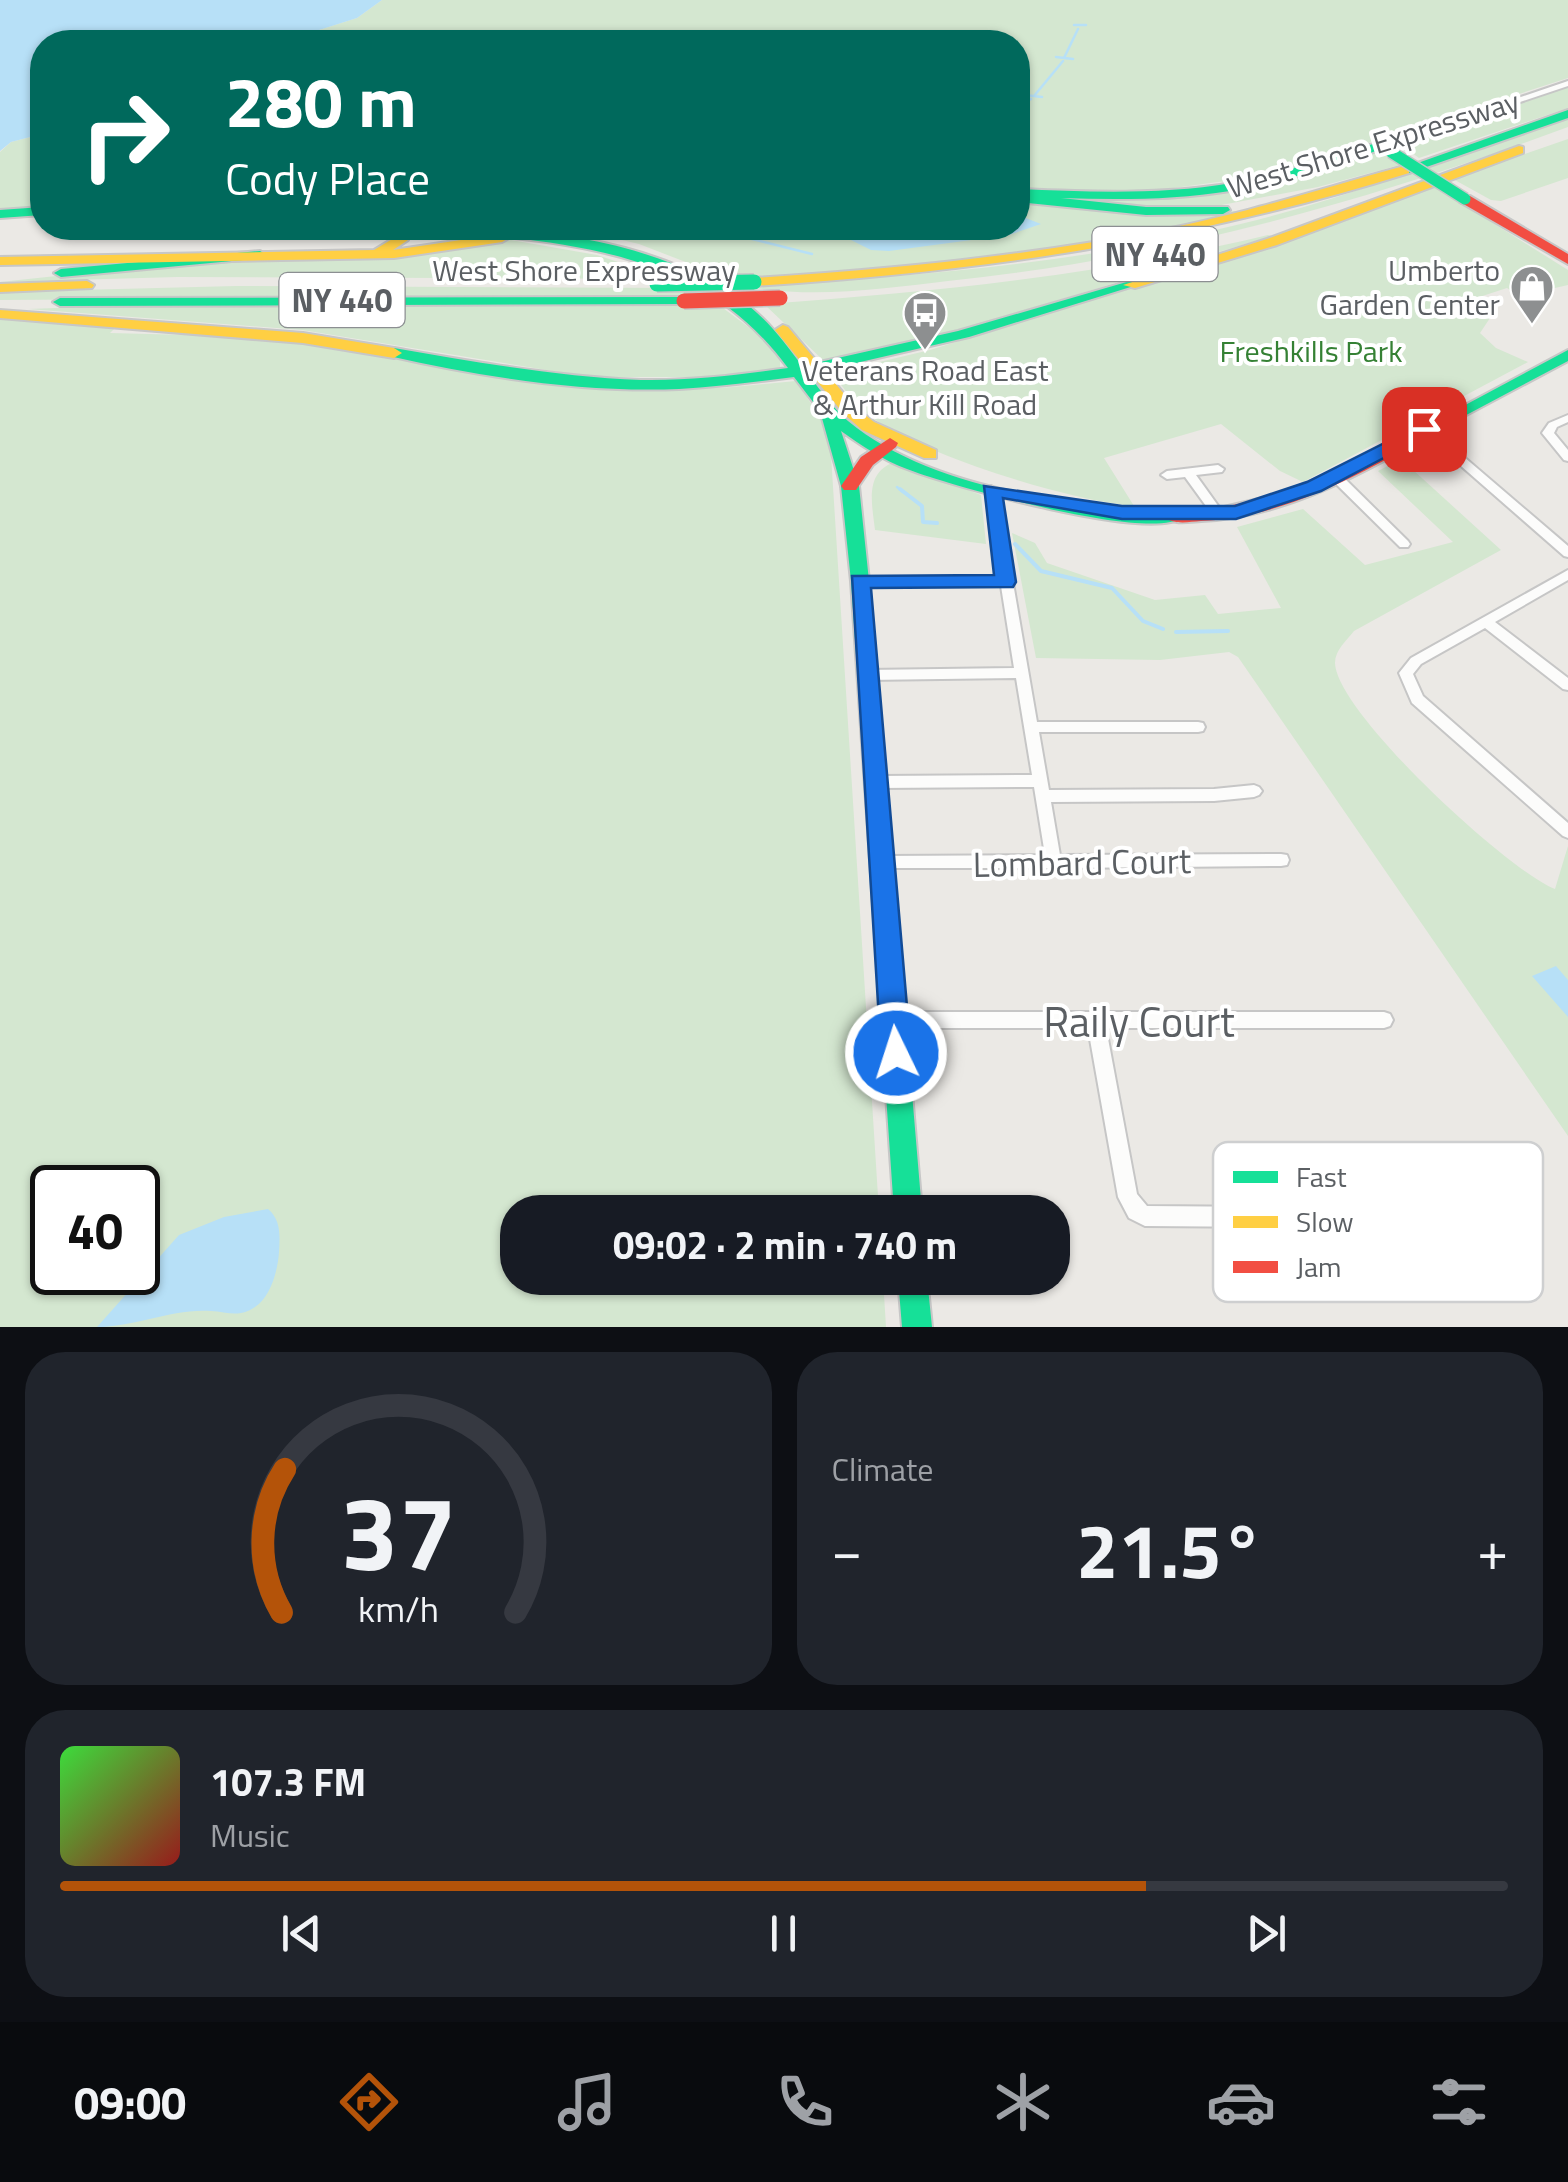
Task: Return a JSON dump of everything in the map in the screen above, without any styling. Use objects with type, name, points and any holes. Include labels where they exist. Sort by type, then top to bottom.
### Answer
[{"type":"main road","name":"West Shore Expressway","points":[[0,288],[137,283],[754,282],[968,267],[1122,244],[1327,196],[1568,114]]},
{"type":"main road","name":"West Shore Expressway","points":[[0,304],[201,298],[684,301],[780,298],[983,281],[1154,254],[1301,220],[1568,132]]},
{"type":"main road","points":[[1030,196],[1115,197],[1219,189],[1386,149],[1568,260]]},
{"type":"main road","points":[[0,314],[99,318],[303,338],[569,382],[719,382],[807,368],[978,331],[1272,242],[1519,150]]},
{"type":"main road","points":[[1030,197],[1146,211],[1211,211],[1312,193],[1432,160]]},
{"type":"main road","points":[[0,214],[30,212]]},
{"type":"main road","points":[[350,255],[392,247],[400,240]]},
{"type":"main road","points":[[0,261],[394,254],[477,240]]},
{"type":"main road","points":[[571,240],[678,274],[757,320],[888,445],[1058,502]]},
{"type":"main road","points":[[0,279],[260,255]]},
{"type":"main road","points":[[825,406],[842,425],[992,490],[1122,512],[1218,514],[1267,505],[1335,476],[1568,355]]},
{"type":"main road","points":[[807,368],[825,406],[850,486],[878,782],[907,1195]]},
{"type":"main road","points":[[850,486],[888,445]]},
{"type":"main road","points":[[914,1295],[916,1327]]},
{"type":"street","points":[[1386,149],[1568,82]]},
{"type":"street","points":[[1568,418],[1548,433],[1568,457]]},
{"type":"street","points":[[1424,429],[1568,553]]},
{"type":"street","points":[[1167,475],[1218,470]]},
{"type":"street","points":[[1189,474],[1218,514]]},
{"type":"street","points":[[1335,476],[1404,544]]},
{"type":"street","points":[[992,490],[1054,863]]},
{"type":"street","points":[[1568,574],[1416,661],[1408,667],[1406,682],[1417,699],[1568,832]]},
{"type":"street","points":[[860,581],[1006,582]]},
{"type":"street","points":[[1485,621],[1568,685]]},
{"type":"street","points":[[867,675],[1020,673]]},
{"type":"street","points":[[1032,727],[1198,727]]},
{"type":"street","points":[[878,782],[1214,795],[1254,790]]},
{"type":"street","name":"Lombard Court","points":[[882,862],[1281,860]]},
{"type":"street","name":"Raily Court","points":[[894,1020],[1384,1020]]},
{"type":"street","points":[[1096,1022],[1128,1197],[1136,1211],[1156,1218],[1213,1218]]},
{"type":"green space","points":[[382,0],[1568,0],[1568,78],[1270,175],[1144,192],[1030,188],[1030,30],[318,30],[357,18]]},
{"type":"green space","points":[[1568,87],[1568,108],[1419,158],[1401,145]]},
{"type":"green space","points":[[1568,117],[1568,127],[1416,180],[1263,224],[1107,258],[872,290],[795,292],[744,286],[1002,266],[1193,235],[1335,197]]},
{"type":"green space","points":[[30,137],[30,209],[0,210],[0,152],[11,142]]},
{"type":"green space","points":[[1568,139],[1568,178],[1501,201],[1491,200],[1453,179]]},
{"type":"green space","points":[[1372,151],[1383,152],[1400,165],[1318,187],[1195,210],[1030,197],[1099,199],[1217,192]]},
{"type":"green space","name":"Freshkills Park","points":[[1434,186],[1568,270],[1568,285],[1519,296],[1507,288],[1467,301],[1490,318],[1480,333],[1496,348],[1528,362],[1303,482],[1280,471],[1221,424],[1104,458],[1134,506],[1074,495],[1001,475],[899,434],[862,409],[833,373],[930,350],[1317,230]]},
{"type":"green space","points":[[1030,201],[1193,214],[1251,210],[1157,233],[875,272],[727,278],[622,240],[1030,240]]},
{"type":"green space","name":"Freshkills Park","points":[[1272,236],[965,328],[824,361],[764,304],[1018,280],[1143,261]]},
{"type":"green space","points":[[511,240],[597,255],[669,279],[177,277],[0,282],[197,261],[426,253]]},
{"type":"green space","points":[[236,286],[687,288],[701,296],[0,300],[0,292]]},
{"type":"green space","points":[[137,305],[719,305],[755,332],[780,359],[780,368],[706,377],[589,377],[302,330],[28,309]]},
{"type":"green space","points":[[0,317],[114,329],[110,333],[265,337],[585,387],[722,388],[796,381],[824,423],[831,455],[878,1195],[500,1195],[500,1295],[884,1295],[886,1327],[0,1327]]},
{"type":"green space","points":[[1401,459],[1501,550],[1354,631],[1339,650],[1335,663],[1343,686],[1393,751],[1501,853],[1555,889],[1568,846],[1568,1136],[1238,657],[1229,652],[1160,660],[1036,658],[1012,533],[1035,543],[1047,563],[1155,600],[1205,595],[1218,614],[1281,608],[1237,527],[1303,509],[1365,565],[1453,542],[1378,471]]},
{"type":"green space","points":[[895,462],[981,495],[986,544],[875,530],[874,481],[878,473]]},
{"type":"water","points":[[0,0],[382,0],[357,18],[319,30],[30,30],[30,137],[11,142],[0,151]]},
{"type":"water","points":[[851,240],[972,240],[889,251],[871,250]]},
{"type":"water","points":[[1556,966],[1568,980],[1568,1017],[1532,976]]},
{"type":"water","points":[[268,1209],[275,1218],[280,1240],[278,1259],[269,1290],[261,1302],[239,1313],[197,1311],[97,1327],[126,1295],[160,1295],[160,1256],[179,1235],[224,1217]]},
{"type":"waterway","points":[[1074,25],[1086,25]]},
{"type":"waterway","points":[[1064,58],[1078,29]]},
{"type":"waterway","points":[[1056,57],[1064,58]]},
{"type":"waterway","points":[[1064,58],[1073,59]]},
{"type":"waterway","points":[[1034,96],[1063,61]]},
{"type":"waterway","points":[[1030,96],[1042,97]]},
{"type":"waterway","points":[[756,240],[812,254]]},
{"type":"waterway","points":[[897,487],[903,492]]},
{"type":"waterway","points":[[900,489],[922,506],[923,522],[937,523]]},
{"type":"waterway","points":[[1015,544],[1041,571],[1112,588],[1143,621],[1163,629]]},
{"type":"waterway","points":[[1176,632],[1228,631]]},
{"type":"traffic: fast","points":[[1404,170],[1568,114]]},
{"type":"traffic: fast","points":[[1030,193],[1141,195],[1202,191],[1277,177],[1380,146],[1391,152]]},
{"type":"traffic: fast","points":[[1391,152],[1465,199]]},
{"type":"traffic: fast","points":[[1030,199],[1146,211],[1223,210]]},
{"type":"traffic: fast","points":[[0,214],[30,212]]},
{"type":"traffic: fast","points":[[560,240],[603,248],[674,270],[738,305],[768,332],[842,424],[910,464],[953,480],[1047,503],[1173,517]]},
{"type":"traffic: fast","points":[[61,273],[260,255]]},
{"type":"traffic: fast","points":[[657,284],[754,282]]},
{"type":"traffic: fast","points":[[394,353],[536,376],[608,383],[737,380],[908,348],[1130,285]]},
{"type":"traffic: fast","points":[[60,302],[684,301]]},
{"type":"traffic: fast","points":[[1449,418],[1568,355]]},
{"type":"traffic: fast","points":[[827,412],[850,486],[860,581],[907,1195]]},
{"type":"traffic: fast","points":[[914,1295],[917,1327]]},
{"type":"traffic: slow","points":[[1130,285],[1272,242],[1519,150]]},
{"type":"traffic: slow","points":[[754,282],[920,269],[1083,248],[1245,216],[1404,170]]},
{"type":"traffic: slow","points":[[380,251],[401,240]]},
{"type":"traffic: slow","points":[[0,261],[394,254],[488,240]]},
{"type":"traffic: slow","points":[[0,288],[87,285]]},
{"type":"traffic: slow","points":[[0,314],[303,338],[394,353]]},
{"type":"traffic: slow","points":[[783,330],[849,410],[868,426],[930,454]]},
{"type":"traffic: jam","points":[[1465,199],[1568,260]]},
{"type":"traffic: jam","points":[[684,301],[780,298]]},
{"type":"traffic: jam","points":[[1173,517],[1211,515],[1282,499],[1351,471],[1449,418]]},
{"type":"traffic: jam","points":[[850,486],[867,461],[890,443]]},
{"type":"place","name":"Umberto Garden Center","points":[[1532,325]]},
{"type":"place","name":"Veterans Road East & Arthur Kill Road","points":[[925,351]]},
{"type":"route","points":[[896,1053],[860,581],[1006,582],[992,490],[1025,499],[1122,512],[1236,513],[1314,486],[1424,429]]}]
